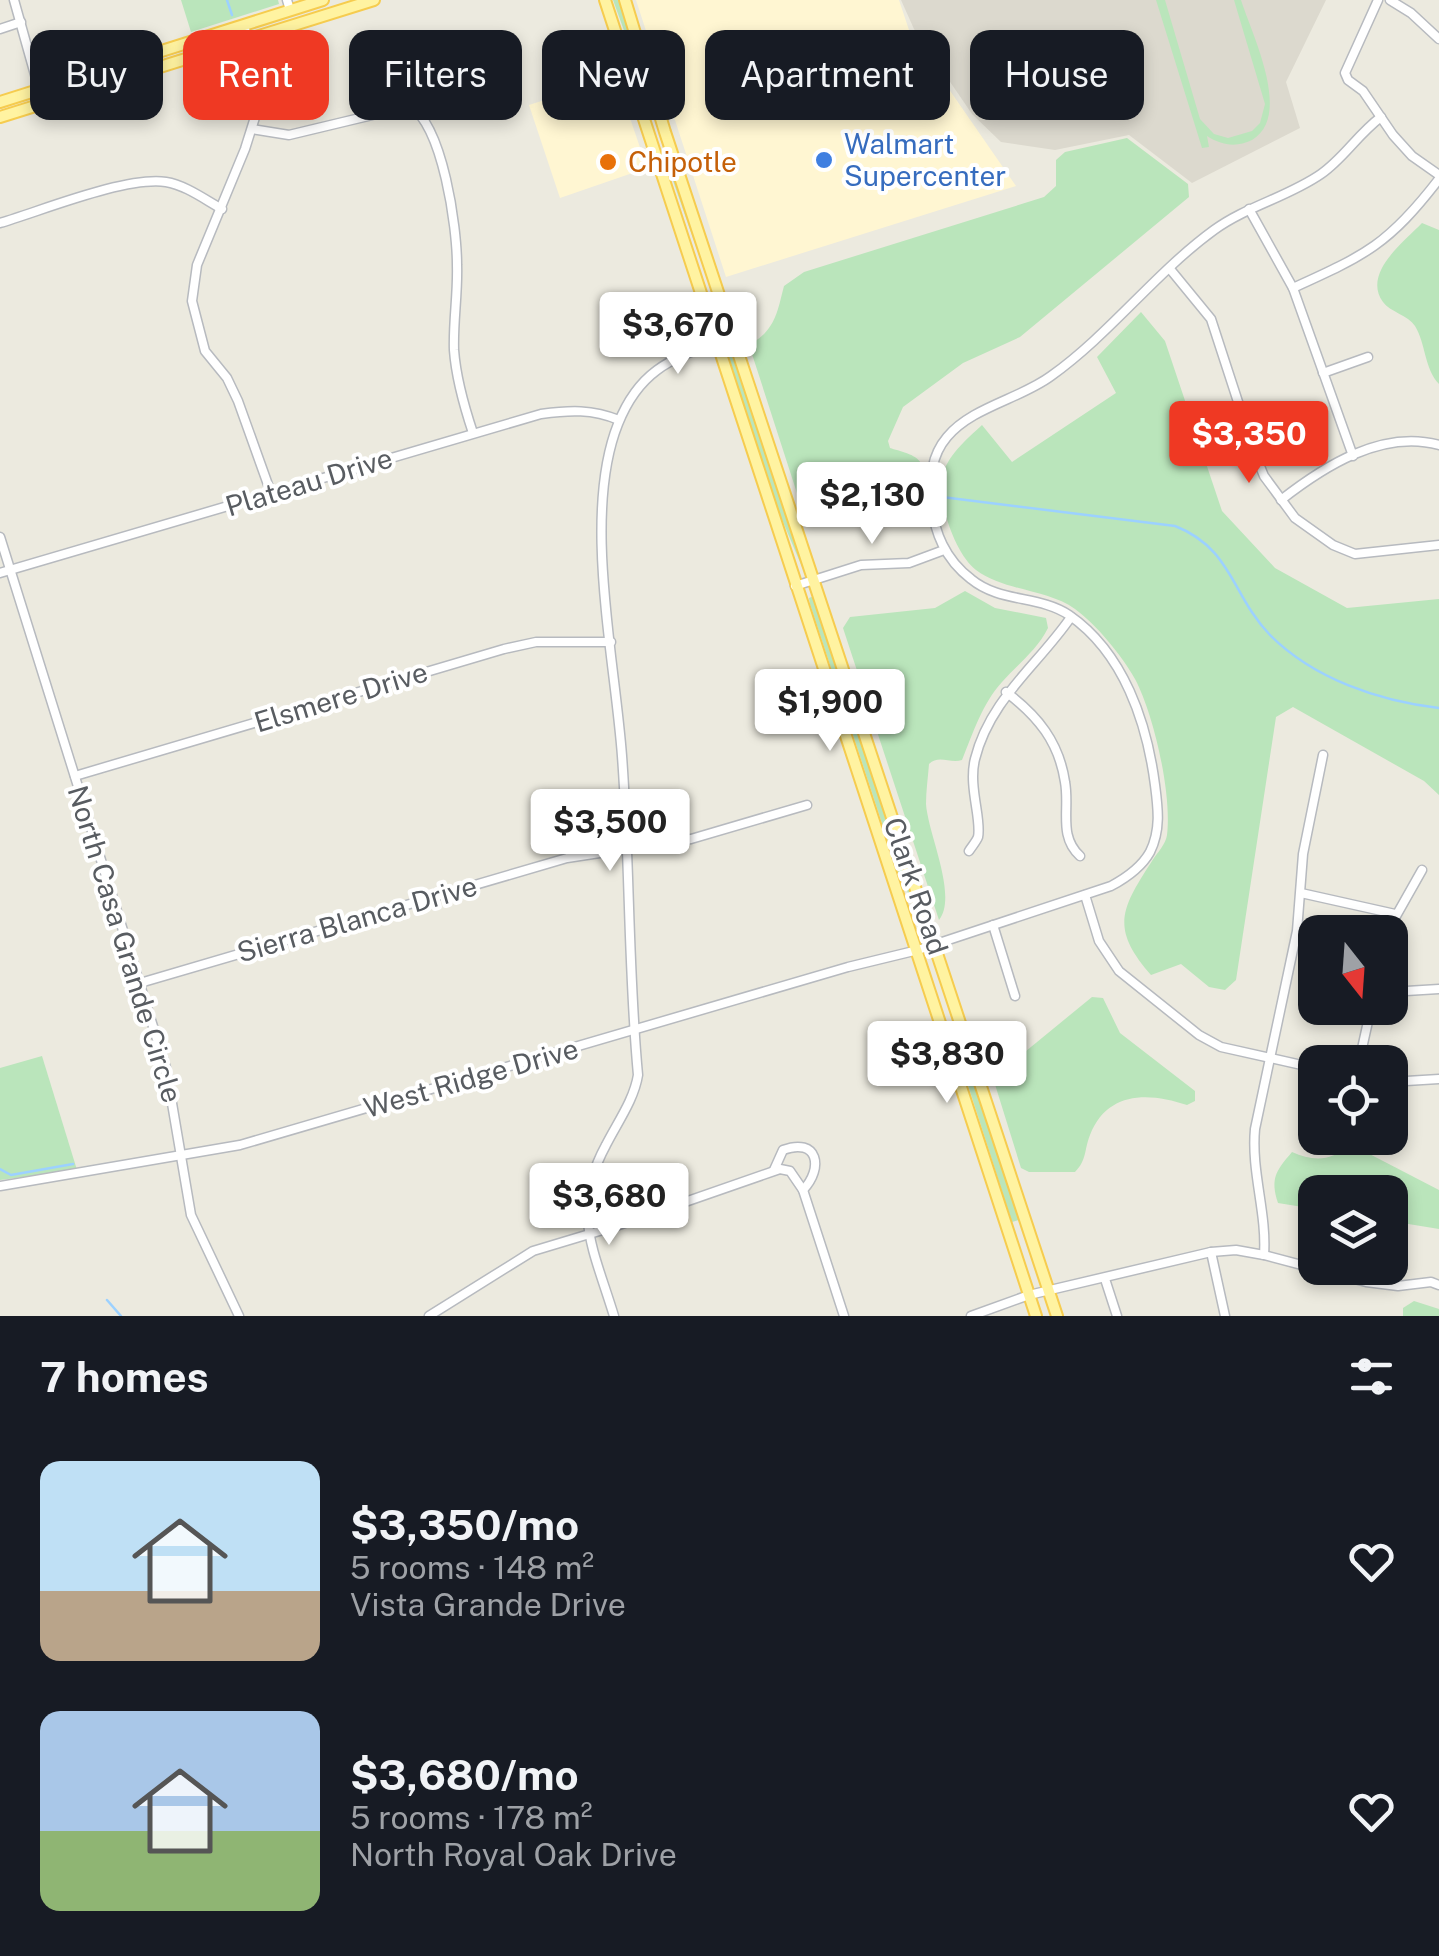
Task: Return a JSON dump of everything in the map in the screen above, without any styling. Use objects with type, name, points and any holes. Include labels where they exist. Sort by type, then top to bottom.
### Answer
[{"type":"main road","points":[[163,50],[244,25],[288,5],[323,0]]},
{"type":"main road","points":[[605,0],[1036,1316]]},
{"type":"main road","name":"Clark Road","points":[[625,0],[665,132],[1057,1316]]},
{"type":"main road","points":[[279,30],[367,1]]},
{"type":"main road","points":[[0,117],[183,60]]},
{"type":"main road","points":[[0,102],[30,92]]},
{"type":"main road","points":[[650,136],[665,132]]},
{"type":"street","points":[[14,0],[30,56]]},
{"type":"street","points":[[1294,288],[1360,258],[1386,240],[1409,218],[1439,177],[1412,156],[1344,73],[1378,0]]},
{"type":"street","points":[[1390,0],[1439,39]]},
{"type":"street","points":[[0,29],[21,22]]},
{"type":"street","points":[[244,25],[246,30]]},
{"type":"street","points":[[252,129],[289,135],[398,107],[410,106],[420,112],[432,134],[452,214],[458,265],[454,353],[473,433]]},
{"type":"street","points":[[969,850],[978,836],[972,789],[975,757],[1006,692],[1040,660],[1071,616],[1056,607],[991,592],[972,581],[944,550],[934,520],[930,477],[944,439],[965,422],[1050,376],[1214,230],[1318,176],[1381,117]]},
{"type":"street","points":[[255,120],[197,265],[192,301],[205,351],[238,401],[271,493]]},
{"type":"street","points":[[0,223],[112,190],[156,182],[188,190],[222,209]]},
{"type":"street","points":[[1249,209],[1294,288],[1353,456]]},
{"type":"street","points":[[1170,269],[1211,319],[1255,454],[1295,518],[1333,545],[1354,554],[1439,545]]},
{"type":"street","points":[[614,1316],[585,1211],[589,1178],[636,1091],[638,1075],[628,848],[604,563],[604,493],[610,447],[619,420],[646,379],[684,352],[734,335]]},
{"type":"street","points":[[1323,373],[1368,357]]},
{"type":"street","name":"Plateau Drive","points":[[0,573],[473,433],[572,409],[599,412],[619,420]]},
{"type":"street","points":[[1281,500],[1325,467],[1353,456],[1405,440],[1439,445]]},
{"type":"street","name":"North Casa Grande Circle","points":[[0,537],[170,1084],[191,1215],[239,1316]]},
{"type":"street","points":[[795,586],[861,566],[909,564],[944,550]]},
{"type":"street","name":"West Ridge Drive","points":[[0,1186],[240,1145],[918,950],[1111,886],[1140,865],[1154,840],[1158,812],[1151,752],[1133,698],[1110,659],[1071,616]]},
{"type":"street","name":"Elsmere Drive","points":[[75,776],[504,649],[536,642],[611,642]]},
{"type":"street","points":[[1006,692],[1030,710],[1057,750],[1065,781],[1065,834],[1070,847],[1080,856]]},
{"type":"street","points":[[1264,1255],[1265,1231],[1254,1143],[1323,755]]},
{"type":"street","name":"Sierra Blanca Drive","points":[[140,983],[566,858],[691,839],[808,805]]},
{"type":"street","points":[[1301,894],[1394,914],[1422,870]]},
{"type":"street","points":[[1084,895],[1099,941],[1119,971],[1221,1047],[1298,1064]]},
{"type":"street","points":[[993,925],[1015,996]]},
{"type":"street","points":[[1408,991],[1439,989]]},
{"type":"street","points":[[1408,1081],[1439,1078]]},
{"type":"street","points":[[774,1170],[783,1150],[805,1146],[812,1152],[816,1168],[803,1190]]},
{"type":"street","points":[[428,1316],[512,1261],[552,1244],[774,1170],[790,1171],[803,1190],[844,1316]]},
{"type":"street","points":[[971,1316],[1029,1295],[1211,1252],[1236,1250],[1366,1282],[1439,1285]]},
{"type":"street","points":[[1211,1252],[1225,1316]]},
{"type":"street","points":[[1106,1279],[1117,1316]]},
{"type":"shaded area","points":[[636,0],[899,0],[909,30],[705,30],[705,120],[950,120],[950,91],[1016,186],[726,277],[675,120],[685,120],[685,30],[646,30]]},
{"type":"shaded area","points":[[901,0],[1326,0],[1286,82],[1300,128],[1192,183],[1129,135],[1055,150],[1001,142],[978,120],[1144,120],[1144,30],[970,30],[970,111],[950,82],[950,30],[914,29]]},
{"type":"shaded area","points":[[542,101],[542,120],[631,120],[647,168],[560,198],[529,105]]},
{"type":"green space","points":[[181,0],[278,0],[279,4],[190,30]]},
{"type":"green space","points":[[613,0],[618,0],[629,22],[631,30],[624,30]]},
{"type":"green space","points":[[1156,0],[1165,0],[1200,119],[1214,134],[1228,138],[1252,131],[1260,123],[1265,104],[1234,0],[1241,0],[1260,53],[1269,94],[1264,129],[1252,140],[1229,144],[1207,136],[1209,147],[1202,148]]},
{"type":"green space","points":[[1127,138],[1188,184],[1189,197],[1020,337],[963,363],[903,407],[888,441],[890,448],[915,457],[923,468],[922,495],[915,512],[819,527],[806,521],[752,354],[754,342],[775,317],[784,286],[804,272],[1044,197],[1056,186],[1056,160],[1065,152]]},
{"type":"green space","points":[[668,148],[723,324],[665,158],[664,149]]},
{"type":"green space","points":[[1422,223],[1439,230],[1439,384],[1430,371],[1415,326],[1386,305],[1378,291],[1381,269]]},
{"type":"green space","points":[[1141,312],[1165,341],[1222,511],[1275,568],[1347,608],[1439,599],[1439,795],[1424,781],[1293,707],[1276,717],[1236,980],[1225,990],[1209,987],[1181,964],[1151,975],[1138,959],[1125,931],[1127,906],[1165,842],[1168,818],[1160,755],[1135,679],[1108,641],[1075,609],[976,570],[955,541],[941,489],[947,463],[982,425],[1012,462],[1116,393],[1097,357]]},
{"type":"green space","points":[[731,354],[751,401],[802,567],[778,510],[727,355]]},
{"type":"green space","points":[[965,591],[995,608],[1046,618],[1048,628],[989,700],[962,760],[937,760],[929,764],[926,804],[945,896],[939,920],[843,628],[850,617],[935,608]]},
{"type":"green space","points":[[814,596],[915,897],[911,899],[898,872],[810,604],[809,598]]},
{"type":"green space","points":[[1092,997],[1103,998],[1120,1033],[1195,1091],[1195,1101],[1187,1105],[1144,1097],[1118,1103],[1097,1121],[1075,1172],[1029,1172],[1021,1168],[993,1078]]},
{"type":"green space","points":[[955,1021],[1019,1220],[1012,1222],[948,1023]]},
{"type":"green space","points":[[42,1056],[77,1170],[0,1180],[0,1068]]},
{"type":"green space","points":[[1292,1152],[1321,1158],[1371,1155],[1439,1190],[1439,1229],[1408,1224],[1408,1175],[1298,1175],[1298,1206],[1278,1203],[1276,1175]]},
{"type":"green space","points":[[1414,1301],[1439,1309],[1439,1316],[1403,1316],[1403,1308]]},
{"type":"waterway","points":[[227,0],[232,15]]},
{"type":"waterway","points":[[848,484],[918,494]]},
{"type":"waterway","points":[[942,497],[1175,526],[1209,547],[1257,620],[1307,664],[1371,693],[1439,708]]},
{"type":"waterway","points":[[0,1169],[11,1175],[73,1164]]},
{"type":"waterway","points":[[107,1300],[121,1316]]},
{"type":"place","name":"Walmart Supercenter","points":[[824,160]]},
{"type":"place","name":"Chipotle","points":[[608,162]]}]
